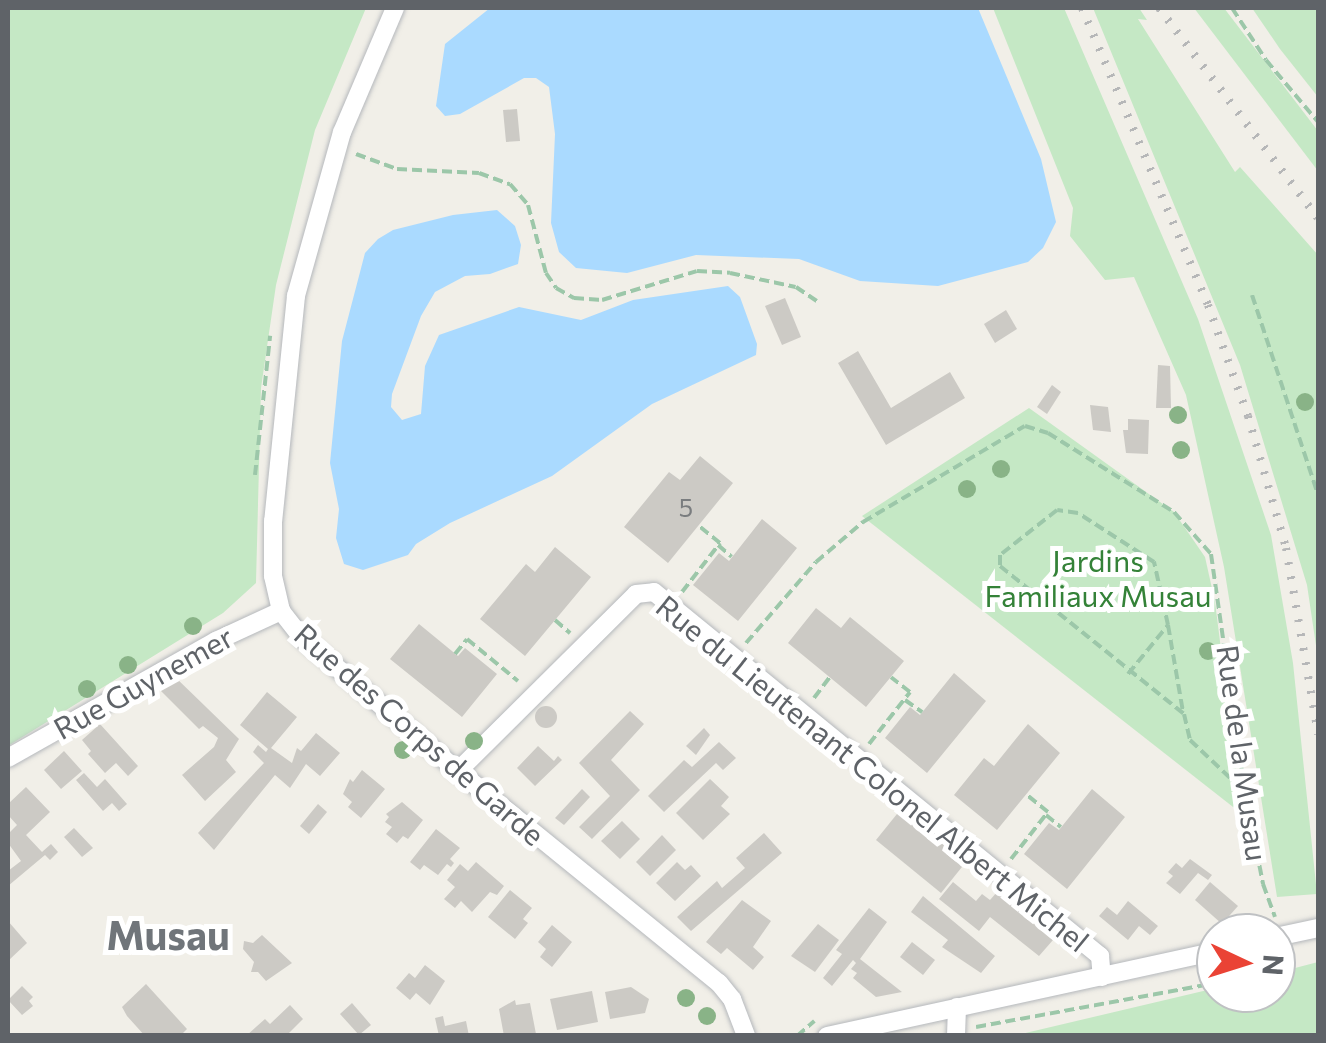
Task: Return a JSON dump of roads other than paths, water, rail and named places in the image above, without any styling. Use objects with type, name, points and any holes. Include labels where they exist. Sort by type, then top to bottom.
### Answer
[{"type":"street","name":"Rue des Corps de Garde","points":[[394,8],[338,148],[296,296],[273,521],[273,576],[281,610],[301,637],[458,772],[718,983],[732,999],[746,1036]]},
{"type":"street","name":"Rue du Lieutenant Colonel Albert Michel","points":[[458,772],[636,594],[654,592],[1100,956],[1102,977]]},
{"type":"street","name":"Rue Guynemer","points":[[8,758],[216,641],[281,610]]},
{"type":"street","points":[[827,1036],[1196,956]]},
{"type":"street","points":[[956,1036],[957,1007]]},
{"type":"water","points":[[490,8],[978,8],[1041,159],[1056,222],[1043,248],[1028,262],[938,286],[860,281],[799,259],[696,255],[627,273],[576,268],[559,252],[551,223],[555,134],[549,87],[536,78],[524,78],[460,114],[445,116],[436,106],[445,44]]},
{"type":"water","points":[[497,210],[515,226],[521,245],[518,264],[490,274],[465,276],[435,292],[421,316],[392,394],[391,407],[402,420],[421,414],[425,366],[439,335],[519,307],[581,320],[633,300],[728,286],[740,297],[757,344],[756,355],[652,404],[552,476],[450,523],[416,544],[408,555],[363,570],[344,564],[336,538],[339,509],[330,463],[342,341],[365,253],[393,230],[453,215]]},
{"type":"railway","points":[[1082,8],[1208,305],[1248,416],[1286,548],[1318,734]]},
{"type":"railway","points":[[1159,8],[1318,218]]},
{"type":"district","name":"Musau","points":[[168,934]]},
{"type":"park label","name":"Jardins Familiaux Musau","points":[[1098,577]]}]
